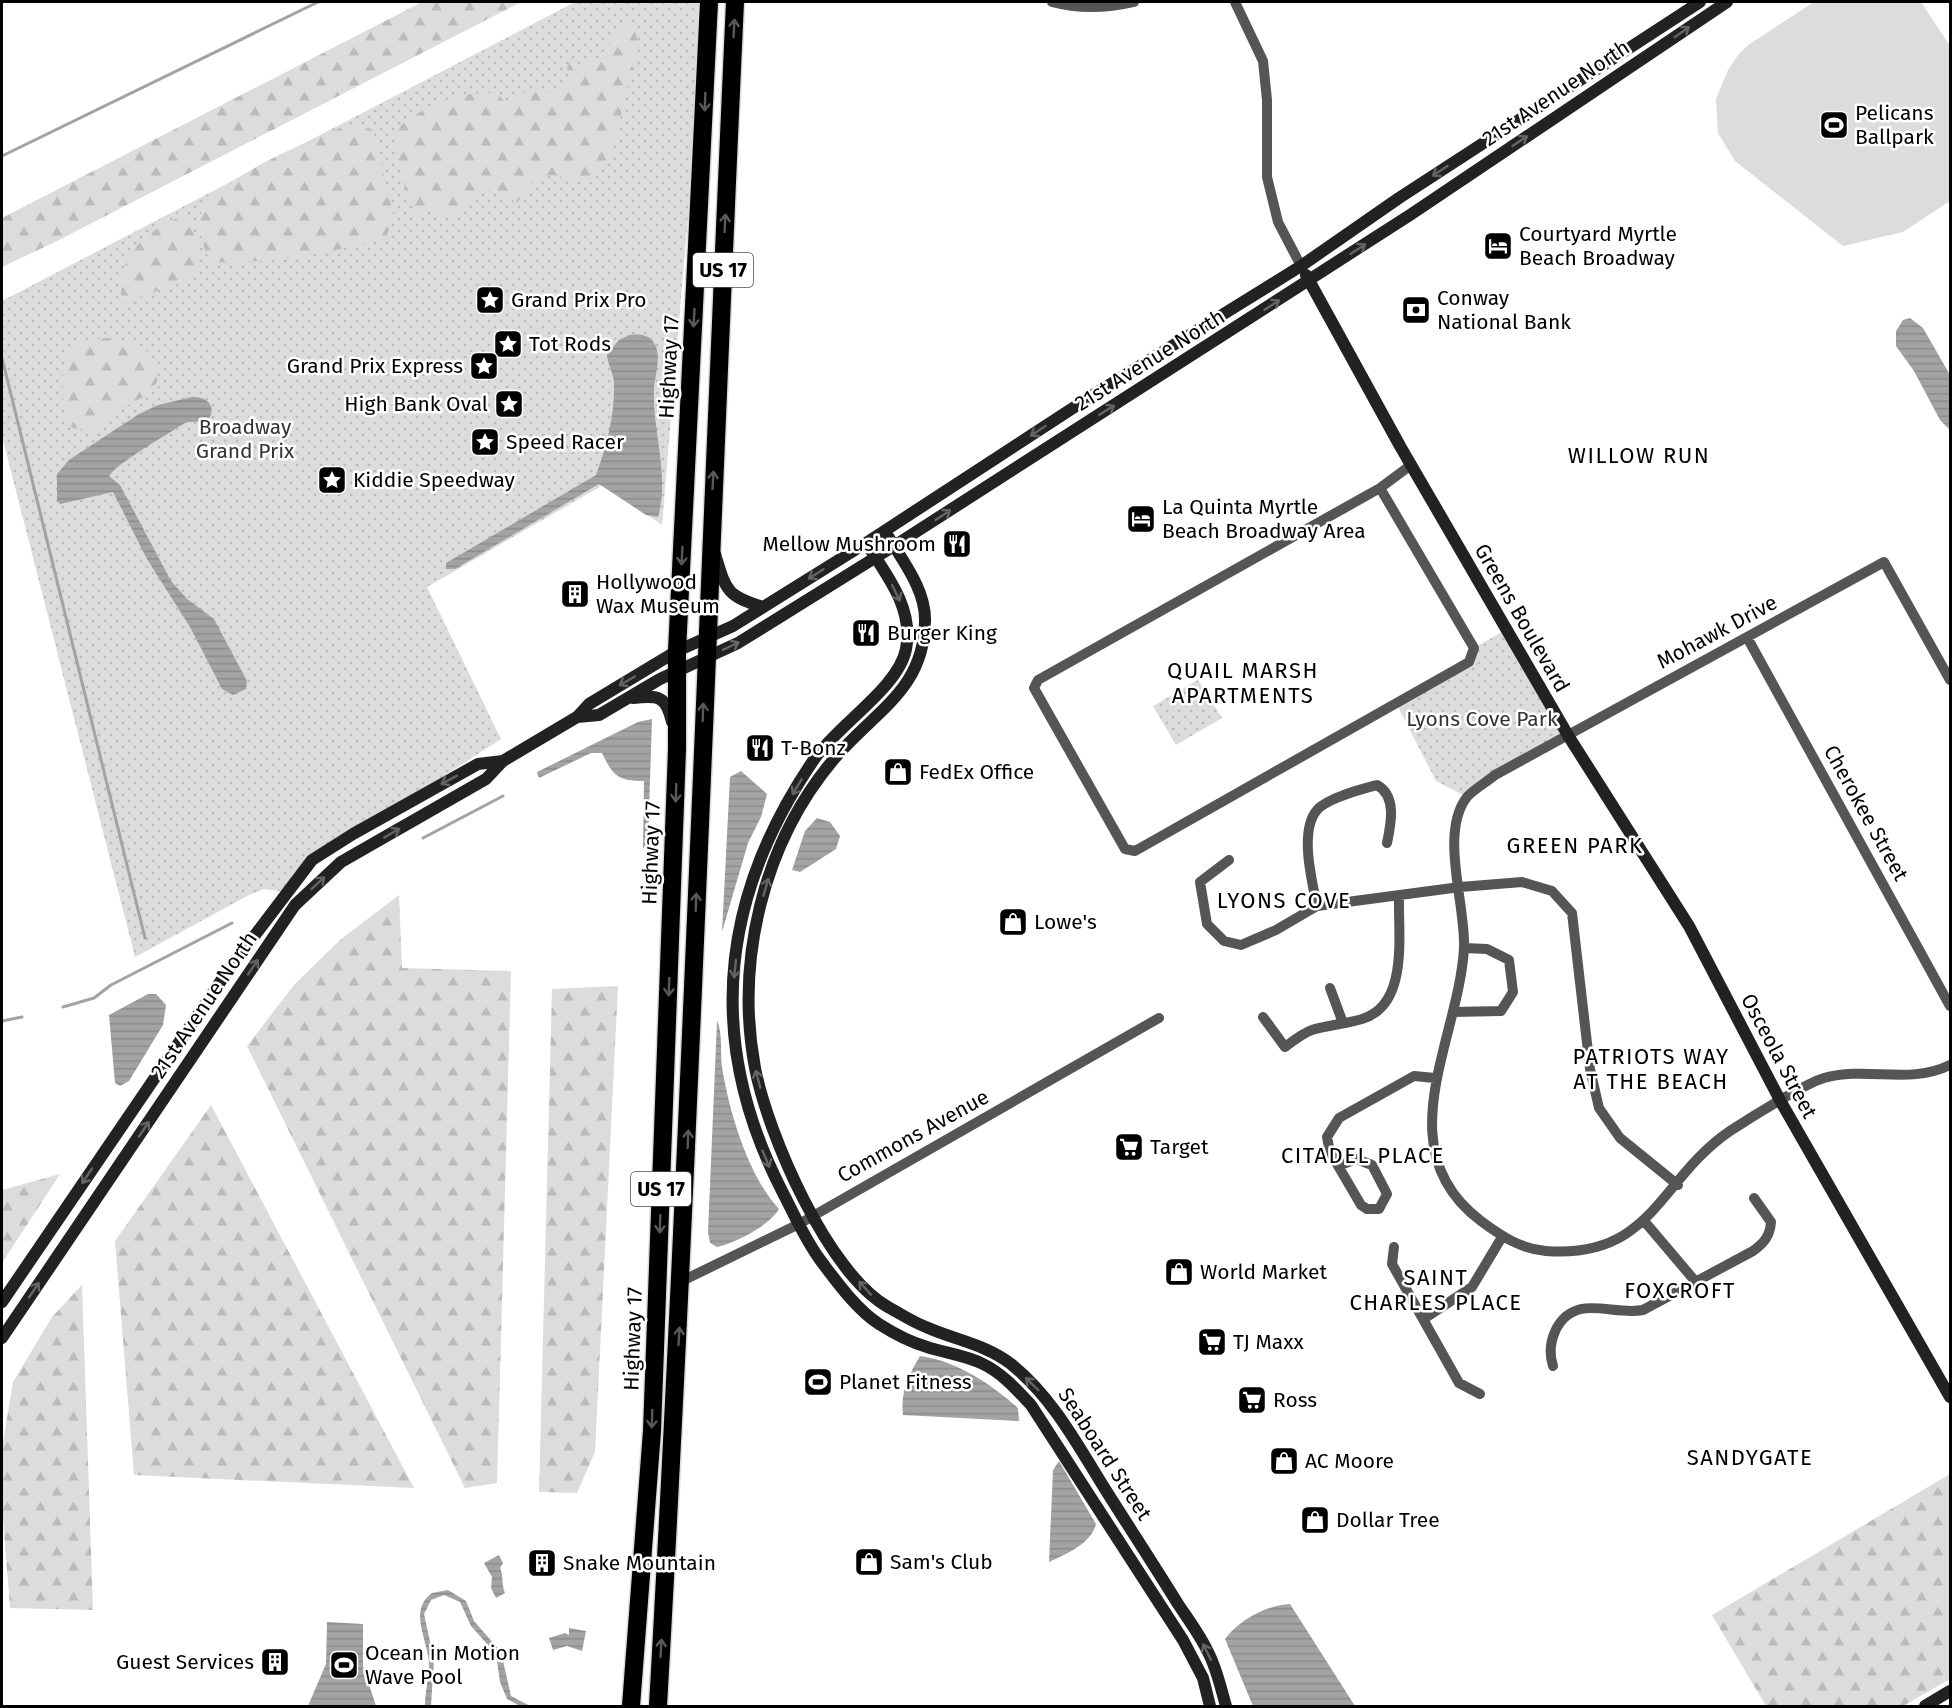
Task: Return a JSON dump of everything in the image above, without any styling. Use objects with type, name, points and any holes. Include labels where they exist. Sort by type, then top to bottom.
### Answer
[{"type":"highway","name":"Highway 17","points":[[631,1707],[652,1431],[677,749],[677,651],[709,2]]},
{"type":"highway","name":"US 17","points":[[658,1707],[682,1281],[705,659],[735,2]]},
{"type":"street","points":[[1052,2],[1078,6],[1134,2]]},
{"type":"street","name":"Greens Boulevard","points":[[1235,2],[1263,61],[1267,100],[1268,186],[1278,222],[1412,465],[1569,737]]},
{"type":"street","name":"21st Avenue North","points":[[2,1338],[296,905],[341,862],[486,779],[503,761],[577,717],[589,704],[677,651],[706,639],[763,608],[885,531],[1096,393],[1301,266],[1399,198],[1700,2]]},
{"type":"street","name":"21st Avenue North","points":[[577,717],[599,715],[678,671],[738,643],[894,546],[1309,280],[1727,2]]},
{"type":"street","points":[[1380,488],[1474,648],[1468,662],[1135,851],[1125,849],[1035,688],[1038,680],[1380,488],[1412,465]]},
{"type":"street","name":"Seaboard Street","points":[[885,531],[912,572],[926,616],[918,661],[901,693],[863,727],[832,761],[789,828],[772,866],[749,960],[747,999],[756,1068],[767,1114],[793,1177],[812,1215],[846,1266],[877,1300],[927,1328],[966,1339],[991,1351],[1016,1369],[1055,1409],[1209,1653],[1227,1707]]},
{"type":"street","points":[[710,539],[724,586],[733,596],[763,608]]},
{"type":"street","name":"Seaboard Street","points":[[866,543],[896,590],[906,614],[909,633],[901,666],[893,679],[825,745],[778,818],[757,863],[745,901],[732,996],[733,1037],[746,1104],[766,1161],[819,1260],[876,1322],[926,1347],[984,1364],[1006,1379],[1031,1405],[1183,1640],[1203,1678],[1210,1707]]},
{"type":"street","name":"Mohawk Drive","points":[[1569,737],[1653,688],[1748,639],[1884,562],[1950,680]]},
{"type":"street","name":"Cherokee Street","points":[[1748,639],[1950,1006]]},
{"type":"street","points":[[626,698],[647,696],[662,700],[667,705],[677,749]]},
{"type":"street","points":[[1569,737],[1495,776],[1467,797],[1456,821],[1452,840],[1460,887],[1464,948],[1453,1012],[1435,1078],[1431,1124],[1439,1166],[1466,1210],[1502,1237],[1545,1251],[1584,1250],[1613,1242],[1645,1222],[1695,1162],[1729,1132],[1824,1078],[1865,1073],[1908,1076],[1935,1073],[1950,1065]]},
{"type":"street","name":"Osceola Street","points":[[1569,737],[1689,926],[1780,1102],[1950,1397]]},
{"type":"street","name":"21st Avenue North","points":[[2,1302],[226,972],[312,860],[353,834],[477,764],[503,761]]},
{"type":"street","points":[[1317,906],[1309,866],[1309,827],[1317,809],[1348,793],[1377,785],[1386,791],[1391,805],[1387,843]]},
{"type":"street","points":[[1228,860],[1200,882],[1207,924],[1224,941],[1241,945],[1276,930],[1317,906],[1460,887],[1522,882],[1552,891],[1572,912],[1590,1069],[1599,1108],[1620,1138],[1678,1185]]},
{"type":"street","points":[[1263,1017],[1285,1047],[1310,1031],[1364,1019],[1377,1012],[1388,1000],[1395,986],[1398,897]]},
{"type":"street","points":[[1453,1012],[1501,1011],[1513,992],[1509,960],[1487,949],[1464,948]]},
{"type":"street","points":[[1330,988],[1343,1023]]},
{"type":"street","name":"Commons Avenue","points":[[682,1281],[799,1224],[1159,1018]]},
{"type":"street","points":[[1338,1166],[1356,1159],[1372,1165],[1387,1194],[1379,1209],[1367,1209],[1361,1205],[1338,1166],[1330,1152],[1326,1137],[1339,1118],[1414,1076],[1435,1078]]},
{"type":"street","points":[[1553,1366],[1549,1354],[1551,1341],[1564,1318],[1581,1309],[1629,1313],[1642,1311],[1764,1243],[1770,1232],[1771,1222],[1754,1198]]},
{"type":"street","points":[[1645,1222],[1695,1281]]},
{"type":"street","points":[[1425,1318],[1472,1287],[1502,1237]]},
{"type":"street","points":[[1394,1247],[1392,1264],[1425,1318],[1460,1383],[1480,1394]]},
{"type":"street","points":[[1925,1707],[1950,1691]]},
{"type":"green space","points":[[422,2],[521,2],[57,241],[2,267],[2,218]]},
{"type":"green space","name":"Broadway Grand Prix","points":[[575,2],[706,2],[662,525],[603,485],[427,587],[501,739],[313,860],[285,892],[264,889],[249,895],[135,957],[2,436],[2,301]]},
{"type":"green space","name":"Pelicans Ballpark","points":[[1814,2],[1921,2],[1950,46],[1950,201],[1903,232],[1843,246],[1735,161],[1718,133],[1716,99],[1728,70],[1738,55],[1748,45]]},
{"type":"green space","points":[[628,24],[634,26],[638,43],[619,123],[610,155],[590,183],[557,176],[541,177],[533,182],[518,202],[496,191],[483,190],[473,196],[456,214],[444,216],[433,209],[417,217],[409,199],[399,159],[397,135],[402,124],[424,110],[454,97],[497,93],[504,101],[510,103],[531,91],[562,91],[570,77],[567,68],[570,60],[582,66],[598,58],[622,28]]},
{"type":"green space","points":[[351,124],[373,130],[394,217],[386,237],[299,257],[210,262],[200,229],[200,217],[207,203],[242,175],[290,150]]},
{"type":"green space","points":[[186,214],[195,237],[198,254],[199,262],[194,277],[122,304],[123,272],[136,247],[157,229]]},
{"type":"green space","points":[[108,338],[128,341],[147,351],[155,362],[157,382],[147,395],[117,411],[92,431],[73,428],[65,422],[63,393],[64,365],[69,347],[88,340]]},
{"type":"green space","name":"Lyons Cove Park","points":[[1507,629],[1569,737],[1467,797],[1436,781],[1396,703],[1468,662],[1474,648]]},
{"type":"green space","points":[[1198,680],[1222,718],[1176,745],[1153,706]]},
{"type":"green space","points":[[399,895],[402,968],[511,971],[497,1483],[465,1488],[247,1046],[294,985],[340,940]]},
{"type":"green space","points":[[618,986],[595,1452],[577,1493],[539,1492],[552,989]]},
{"type":"green space","points":[[211,1105],[414,1488],[134,1475],[115,1241]]},
{"type":"green space","points":[[60,1174],[2,1263],[2,1190]]},
{"type":"green space","points":[[82,1285],[93,1610],[10,1608],[2,1506],[2,1448],[13,1382],[52,1317]]},
{"type":"green space","points":[[1950,1474],[1950,1679],[1903,1706],[1766,1706],[1712,1615]]},
{"type":"shaded area","points":[[1910,318],[1923,328],[1950,375],[1950,430],[1940,420],[1914,371],[1896,346],[1896,331],[1903,320]]},
{"type":"shaded area","points":[[629,335],[646,336],[654,343],[658,353],[654,404],[662,485],[658,517],[646,515],[599,484],[455,569],[446,569],[446,563],[596,475],[607,441],[613,406],[614,382],[607,354],[619,340]]},
{"type":"shaded area","points":[[192,397],[205,399],[208,402],[212,408],[210,417],[203,421],[183,424],[132,457],[109,476],[120,485],[171,581],[187,599],[214,619],[247,681],[246,689],[233,695],[222,689],[190,627],[147,559],[113,492],[60,504],[57,500],[57,474],[69,460],[139,414],[158,405]]},
{"type":"shaded area","points":[[652,719],[648,842],[643,849],[644,781],[628,780],[617,776],[602,753],[591,753],[539,778],[537,772],[638,722]]},
{"type":"shaded area","points":[[741,771],[767,794],[761,817],[748,843],[722,932],[730,777]]},
{"type":"shaded area","points":[[817,818],[830,822],[840,836],[836,849],[800,872],[792,870],[805,831]]},
{"type":"shaded area","points":[[148,994],[156,994],[166,1005],[163,1025],[129,1081],[120,1086],[115,1083],[109,1015]]},
{"type":"shaded area","points":[[717,1021],[721,1037],[722,1067],[735,1123],[758,1179],[779,1209],[768,1222],[751,1233],[717,1247],[710,1243],[708,1232]]},
{"type":"shaded area","points":[[920,1356],[960,1368],[985,1382],[1018,1408],[1019,1421],[903,1415],[906,1384]]},
{"type":"shaded area","points":[[1059,1461],[1096,1524],[1083,1543],[1049,1562],[1053,1470]]},
{"type":"shaded area","points":[[499,1555],[503,1563],[500,1568],[505,1593],[496,1598],[491,1588],[492,1577],[484,1563]]},
{"type":"shaded area","points":[[448,1590],[466,1601],[474,1621],[501,1652],[511,1696],[530,1706],[520,1706],[507,1699],[500,1682],[496,1654],[471,1626],[460,1602],[444,1595],[431,1600],[424,1614],[434,1660],[431,1706],[425,1706],[429,1659],[420,1619],[421,1609],[424,1601],[432,1593]]},
{"type":"shaded area","points":[[1290,1604],[1355,1706],[1253,1706],[1225,1639],[1254,1615],[1272,1607]]},
{"type":"shaded area","name":"Ocean in Motion Wave Pool","points":[[327,1622],[363,1624],[363,1666],[376,1706],[308,1706],[326,1664]]},
{"type":"shaded area","points":[[569,1628],[586,1631],[582,1651],[567,1646],[553,1650],[549,1638],[565,1633],[569,1635]]},
{"type":"waterway","points":[[2,156],[318,2]]},
{"type":"waterway","points":[[2,358],[145,938]]},
{"type":"waterway","points":[[423,838],[503,796]]},
{"type":"waterway","points":[[63,1007],[94,998],[111,985],[232,923]]},
{"type":"waterway","points":[[2,1021],[22,1017]]},
{"type":"place","name":"Pelicans Ballpark","points":[[1834,125]]},
{"type":"place","name":"Courtyard Myrtle Beach Broadway","points":[[1498,246]]},
{"type":"place","name":"Grand Prix Pro","points":[[490,300]]},
{"type":"place","name":"Conway National Bank","points":[[1416,310]]},
{"type":"place","name":"Tot Rods","points":[[508,344]]},
{"type":"place","name":"Grand Prix Express","points":[[484,366]]},
{"type":"place","name":"High Bank Oval","points":[[509,404]]},
{"type":"place","name":"Speed Racer","points":[[485,442]]},
{"type":"place","name":"Kiddie Speedway","points":[[332,480]]},
{"type":"place","name":"La Quinta Myrtle Beach Broadway Area","points":[[1141,519]]},
{"type":"place","name":"Mellow Mushroom","points":[[957,544]]},
{"type":"place","name":"Hollywood Wax Museum","points":[[575,594]]},
{"type":"place","name":"Burger King","points":[[866,633]]},
{"type":"place","name":"T-Bonz","points":[[760,748]]},
{"type":"place","name":"FedEx Office","points":[[898,772]]},
{"type":"place","name":"Lowe's","points":[[1013,922]]},
{"type":"place","name":"Target","points":[[1129,1147]]},
{"type":"place","name":"World Market","points":[[1179,1272]]},
{"type":"place","name":"TJ Maxx","points":[[1212,1342]]},
{"type":"place","name":"Planet Fitness","points":[[818,1382]]},
{"type":"place","name":"Ross","points":[[1252,1400]]},
{"type":"place","name":"AC Moore","points":[[1284,1461]]},
{"type":"place","name":"Dollar Tree","points":[[1315,1520]]},
{"type":"place","name":"Sam's Club","points":[[869,1562]]},
{"type":"place","name":"Snake Mountain","points":[[542,1563]]},
{"type":"place","name":"Guest Services","points":[[275,1662]]},
{"type":"place","name":"Ocean in Motion Wave Pool","points":[[344,1665]]},
{"type":"district","name":"WILLOW RUN","points":[[1639,455]]},
{"type":"district","name":"QUAIL MARSH APARTMENTS","points":[[1243,682]]},
{"type":"district","name":"GREEN PARK","points":[[1575,845]]},
{"type":"district","name":"LYONS COVE","points":[[1284,900]]},
{"type":"district","name":"PATRIOTS WAY AT THE BEACH","points":[[1651,1068]]},
{"type":"district","name":"CITADEL PLACE","points":[[1363,1155]]},
{"type":"district","name":"SAINT CHARLES PLACE","points":[[1436,1290]]},
{"type":"district","name":"FOXCROFT","points":[[1680,1290]]},
{"type":"district","name":"SANDYGATE","points":[[1750,1457]]}]
